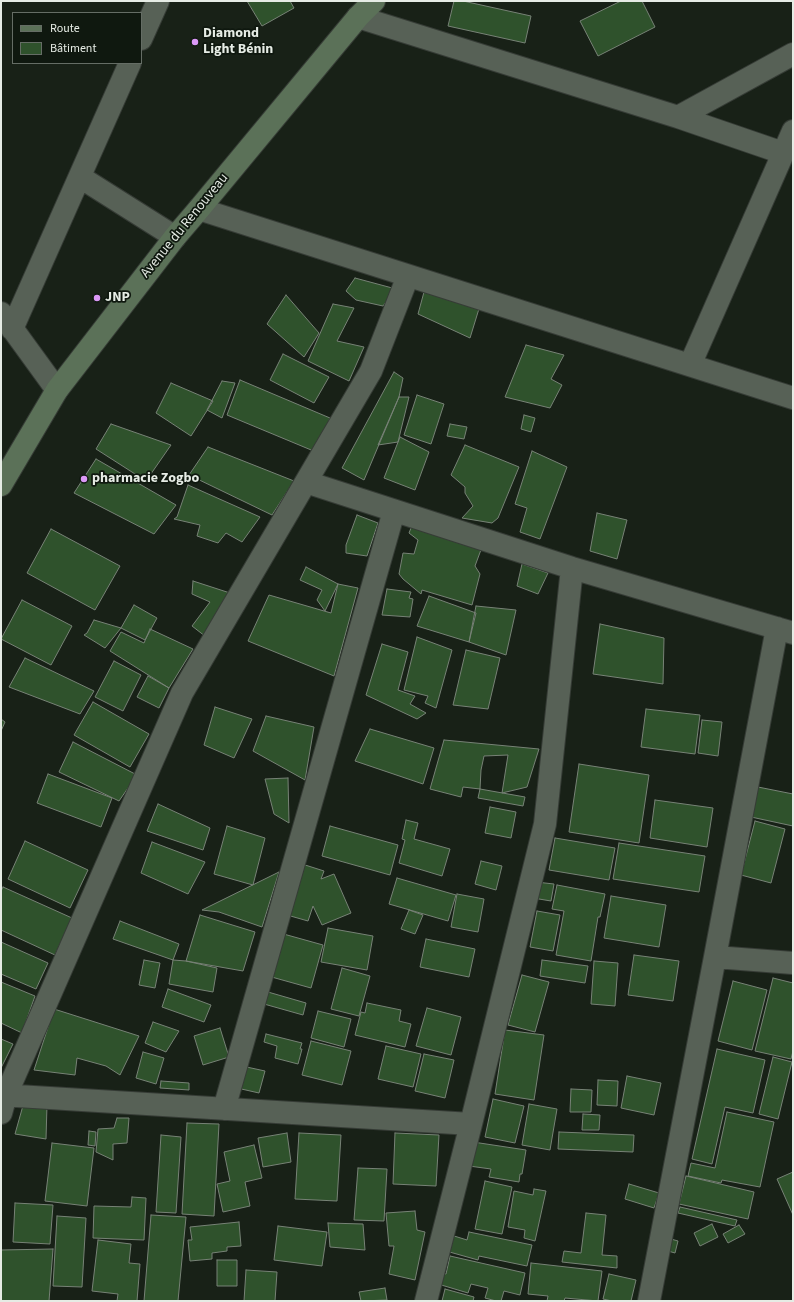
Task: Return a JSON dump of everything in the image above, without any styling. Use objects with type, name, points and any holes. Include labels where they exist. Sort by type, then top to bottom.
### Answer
[{"type":"main road","name":"Avenue du Renouveau","points":[[1,485],[57,390],[174,237],[199,209],[358,17],[374,1]]},
{"type":"street","points":[[142,37],[158,1]]},
{"type":"street","points":[[358,17],[678,117],[783,153]]},
{"type":"street","points":[[678,117],[793,54]]},
{"type":"street","points":[[57,390],[7,321],[80,177],[130,64]]},
{"type":"street","points":[[690,365],[793,131]]},
{"type":"street","points":[[80,177],[174,237]]},
{"type":"street","points":[[199,209],[793,398]]},
{"type":"street","points":[[408,276],[371,371],[182,693],[3,1101],[224,1109],[471,1124]]},
{"type":"street","points":[[306,482],[572,568],[785,631],[715,957],[649,1301]]},
{"type":"street","points":[[224,1109],[394,511]]},
{"type":"street","points":[[426,1301],[545,824],[572,568]]},
{"type":"street","points":[[715,957],[793,963]]},
{"type":"building","points":[[247,1],[290,1],[294,8],[262,26]]},
{"type":"building","points":[[454,1],[463,1],[531,16],[525,43],[448,26]]},
{"type":"building","points":[[621,1],[642,1],[655,27],[598,56],[580,21]]},
{"type":"building","points":[[355,278],[396,289],[383,306],[356,300],[346,291]]},
{"type":"building","points":[[424,292],[482,299],[470,338],[418,314]]},
{"type":"building","points":[[286,295],[319,333],[304,357],[267,324]]},
{"type":"building","points":[[333,304],[354,308],[337,341],[364,347],[349,381],[308,361]]},
{"type":"building","points":[[526,345],[564,355],[551,379],[562,385],[550,408],[505,397]]},
{"type":"building","points":[[283,354],[329,377],[314,403],[270,380]]},
{"type":"building","points":[[394,372],[403,378],[399,397],[364,480],[342,468]]},
{"type":"building","points":[[240,380],[330,418],[316,452],[227,415]]},
{"type":"building","points":[[222,381],[235,383],[222,418],[207,410]]},
{"type":"building","points":[[171,383],[213,401],[191,436],[156,413]]},
{"type":"building","points":[[417,395],[444,404],[431,444],[404,435]]},
{"type":"building","points":[[399,397],[409,397],[398,442],[378,445]]},
{"type":"building","points":[[524,415],[535,418],[531,432],[521,429]]},
{"type":"building","points":[[111,424],[171,445],[146,481],[96,449]]},
{"type":"building","points":[[450,424],[467,427],[464,439],[447,436]]},
{"type":"building","points":[[400,437],[429,452],[415,490],[384,478]]},
{"type":"building","points":[[465,445],[519,467],[498,518],[492,523],[462,518],[473,506],[465,493],[465,487],[451,475]]},
{"type":"building","points":[[208,447],[294,481],[272,515],[189,475]]},
{"type":"building","points":[[532,451],[567,467],[540,539],[520,532],[527,508],[515,504]]},
{"type":"building","points":[[96,459],[176,505],[154,534],[74,493]]},
{"type":"building","points":[[188,485],[260,517],[242,542],[226,533],[218,543],[197,536],[200,525],[174,519],[177,517]]},
{"type":"building","points":[[597,513],[627,520],[617,559],[590,551]]},
{"type":"building","points":[[357,515],[378,523],[367,556],[346,553],[346,545]]},
{"type":"building","points":[[415,518],[482,547],[475,566],[480,574],[472,605],[422,590],[421,594],[399,574],[403,553],[414,554],[418,540],[409,533]]},
{"type":"building","points":[[51,529],[120,566],[95,610],[27,573]]},
{"type":"building","points":[[522,564],[548,573],[538,594],[517,586]]},
{"type":"building","points":[[306,567],[338,584],[325,611],[317,600],[322,590],[300,580]]},
{"type":"building","points":[[193,581],[230,593],[210,640],[192,626],[210,602],[192,594]]},
{"type":"building","points":[[338,584],[358,588],[334,676],[248,641],[269,595],[331,613]]},
{"type":"building","points":[[387,589],[411,592],[409,598],[413,599],[410,617],[382,615]]},
{"type":"building","points":[[429,596],[476,613],[469,642],[417,626]]},
{"type":"building","points":[[22,600],[72,626],[51,665],[1,639]]},
{"type":"building","points":[[134,605],[157,618],[145,640],[121,628]]},
{"type":"building","points":[[476,606],[516,610],[506,655],[469,642]]},
{"type":"building","points":[[94,620],[121,628],[105,648],[84,635],[87,633]]},
{"type":"building","points":[[600,624],[664,638],[663,684],[593,674]]},
{"type":"building","points":[[150,629],[193,649],[169,688],[110,651],[121,632],[144,643]]},
{"type":"building","points":[[417,637],[452,650],[436,708],[425,703],[428,696],[404,690]]},
{"type":"building","points":[[382,644],[408,652],[398,690],[415,696],[410,704],[426,713],[417,719],[366,695]]},
{"type":"building","points":[[466,650],[500,658],[488,709],[453,705]]},
{"type":"building","points":[[25,658],[94,691],[80,714],[9,687]]},
{"type":"building","points":[[114,661],[141,675],[123,711],[95,697]]},
{"type":"building","points":[[148,676],[169,688],[159,708],[137,697]]},
{"type":"building","points":[[93,702],[149,734],[130,767],[74,735]]},
{"type":"building","points":[[215,707],[252,719],[234,758],[204,745]]},
{"type":"building","points":[[646,709],[700,715],[695,754],[641,747]]},
{"type":"building","points":[[266,716],[314,727],[305,780],[253,751]]},
{"type":"building","points":[[1,719],[5,722],[1,731]]},
{"type":"building","points":[[702,720],[722,722],[718,756],[698,753]]},
{"type":"building","points":[[370,729],[434,748],[423,784],[355,761]]},
{"type":"building","points":[[444,740],[539,749],[527,787],[502,793],[508,755],[484,756],[481,770],[480,789],[463,787],[461,797],[430,789]]},
{"type":"building","points":[[73,742],[137,775],[119,801],[59,772]]},
{"type":"building","points":[[579,764],[649,775],[639,843],[569,832]]},
{"type":"building","points":[[48,774],[112,798],[101,827],[37,803]]},
{"type":"building","points":[[288,778],[289,823],[274,814],[265,779]]},
{"type":"building","points":[[758,787],[793,794],[793,826],[751,817]]},
{"type":"building","points":[[480,789],[525,797],[523,806],[478,798]]},
{"type":"building","points":[[655,800],[713,808],[707,847],[650,838]]},
{"type":"building","points":[[158,804],[210,828],[203,850],[147,831]]},
{"type":"building","points":[[490,807],[516,812],[511,838],[485,833]]},
{"type":"building","points":[[406,820],[418,823],[414,839],[450,849],[442,876],[399,863],[405,840],[402,839]]},
{"type":"building","points":[[755,821],[785,829],[771,883],[741,875]]},
{"type":"building","points":[[227,826],[265,838],[253,885],[214,874]]},
{"type":"building","points":[[330,826],[398,845],[390,875],[322,856]]},
{"type":"building","points":[[555,838],[615,848],[609,880],[549,870]]},
{"type":"building","points":[[25,841],[88,870],[70,908],[8,879]]},
{"type":"building","points":[[152,842],[205,862],[188,894],[141,873]]},
{"type":"building","points":[[619,843],[705,856],[699,892],[613,879]]},
{"type":"building","points":[[481,861],[502,866],[496,890],[475,884]]},
{"type":"building","points":[[302,864],[324,871],[321,879],[334,874],[351,913],[322,925],[313,906],[308,921],[287,915]]},
{"type":"building","points":[[279,872],[262,927],[219,912],[202,910]]},
{"type":"building","points":[[397,878],[456,895],[448,921],[389,904]]},
{"type":"building","points":[[536,882],[554,884],[551,901],[533,898]]},
{"type":"building","points":[[557,885],[605,894],[600,917],[598,917],[591,961],[556,955],[564,911],[552,909]]},
{"type":"building","points":[[3,887],[72,918],[55,955],[1,930],[1,891]]},
{"type":"building","points":[[457,894],[484,899],[478,932],[451,927]]},
{"type":"building","points":[[611,896],[666,905],[659,947],[604,938]]},
{"type":"building","points":[[409,910],[423,915],[415,934],[401,929]]},
{"type":"building","points":[[537,911],[560,915],[553,951],[530,947]]},
{"type":"building","points":[[200,915],[255,932],[243,971],[186,961]]},
{"type":"building","points":[[120,921],[179,944],[173,960],[113,939]]},
{"type":"building","points":[[328,928],[373,936],[367,970],[321,962]]},
{"type":"building","points":[[280,933],[323,945],[311,988],[268,976]]},
{"type":"building","points":[[426,939],[475,949],[469,977],[420,967]]},
{"type":"building","points":[[1,942],[48,963],[36,989],[1,974]]},
{"type":"building","points":[[634,955],[679,961],[673,1001],[628,995]]},
{"type":"building","points":[[144,960],[160,963],[155,988],[139,985]]},
{"type":"building","points":[[173,960],[186,961],[217,968],[213,992],[169,984]]},
{"type":"building","points":[[542,960],[588,966],[585,983],[540,976]]},
{"type":"building","points":[[594,961],[618,963],[615,1006],[591,1004]]},
{"type":"building","points":[[342,968],[370,976],[359,1016],[331,1009]]},
{"type":"building","points":[[522,975],[549,982],[535,1032],[508,1025]]},
{"type":"building","points":[[773,978],[793,983],[793,1051],[791,1059],[755,1051]]},
{"type":"building","points":[[733,981],[767,990],[752,1050],[718,1041]]},
{"type":"building","points":[[1,982],[35,996],[22,1033],[1,1023]]},
{"type":"building","points":[[168,989],[211,1005],[204,1022],[162,1007]]},
{"type":"building","points":[[268,992],[306,1003],[303,1015],[264,1004]]},
{"type":"building","points":[[367,1003],[401,1010],[399,1021],[411,1024],[405,1047],[355,1035],[361,1012],[365,1013]]},
{"type":"building","points":[[427,1008],[461,1017],[451,1055],[416,1046]]},
{"type":"building","points":[[54,1009],[139,1036],[120,1075],[106,1066],[77,1058],[75,1075],[34,1070]]},
{"type":"building","points":[[318,1011],[351,1019],[344,1047],[311,1038]]},
{"type":"building","points":[[153,1022],[179,1031],[166,1052],[145,1043]]},
{"type":"building","points":[[220,1028],[229,1057],[203,1065],[194,1036]]},
{"type":"building","points":[[505,1030],[544,1035],[534,1100],[495,1094]]},
{"type":"building","points":[[266,1034],[302,1043],[298,1064],[275,1058],[277,1046],[264,1042]]},
{"type":"building","points":[[1,1039],[13,1044],[1,1068]]},
{"type":"building","points":[[311,1041],[351,1051],[342,1085],[302,1075]]},
{"type":"building","points":[[386,1046],[421,1054],[413,1087],[378,1079]]},
{"type":"building","points":[[717,1049],[765,1060],[753,1113],[725,1107],[712,1164],[692,1159]]},
{"type":"building","points":[[143,1052],[164,1058],[156,1084],[136,1078]]},
{"type":"building","points":[[424,1054],[454,1060],[445,1098],[415,1091]]},
{"type":"building","points":[[773,1057],[792,1062],[778,1119],[759,1114]]},
{"type":"building","points":[[242,1066],[265,1071],[259,1093],[237,1088]]},
{"type":"building","points":[[627,1076],[661,1083],[654,1115],[621,1108]]},
{"type":"building","points":[[598,1080],[618,1081],[617,1106],[597,1105]]},
{"type":"building","points":[[161,1081],[189,1083],[189,1090],[160,1088]]},
{"type":"building","points":[[571,1089],[592,1090],[591,1112],[570,1112]]},
{"type":"building","points":[[493,1099],[524,1106],[515,1143],[485,1137]]},
{"type":"building","points":[[24,1102],[47,1105],[46,1139],[15,1134]]},
{"type":"building","points":[[529,1104],[557,1109],[550,1150],[522,1145]]},
{"type":"building","points":[[727,1112],[774,1122],[760,1187],[722,1180],[721,1183],[688,1176],[691,1163],[715,1168]]},
{"type":"building","points":[[583,1114],[600,1115],[599,1130],[582,1130]]},
{"type":"building","points":[[117,1118],[129,1118],[127,1143],[113,1144],[113,1160],[96,1152],[98,1129],[114,1128]]},
{"type":"building","points":[[187,1123],[219,1124],[214,1216],[182,1214]]},
{"type":"building","points":[[89,1131],[96,1132],[95,1146],[88,1145]]},
{"type":"building","points":[[559,1132],[634,1135],[633,1152],[558,1149]]},
{"type":"building","points":[[287,1133],[291,1162],[263,1167],[258,1138]]},
{"type":"building","points":[[299,1133],[341,1135],[337,1201],[295,1199]]},
{"type":"building","points":[[395,1133],[439,1135],[436,1186],[393,1184]]},
{"type":"building","points":[[161,1135],[181,1137],[176,1213],[156,1212]]},
{"type":"building","points":[[473,1142],[526,1150],[522,1174],[520,1174],[519,1182],[489,1177],[491,1169],[469,1166]]},
{"type":"building","points":[[52,1143],[94,1148],[87,1206],[45,1201]]},
{"type":"building","points":[[254,1145],[262,1178],[245,1182],[250,1206],[223,1212],[217,1184],[230,1181],[224,1152]]},
{"type":"building","points":[[358,1168],[387,1169],[384,1221],[354,1220]]},
{"type":"building","points":[[793,1172],[793,1215],[777,1179]]},
{"type":"building","points":[[686,1176],[754,1192],[748,1219],[679,1204]]},
{"type":"building","points":[[485,1181],[512,1187],[502,1234],[475,1229]]},
{"type":"building","points":[[629,1184],[659,1193],[654,1208],[625,1199]]},
{"type":"building","points":[[534,1189],[546,1191],[535,1241],[524,1238],[525,1230],[508,1227],[514,1191],[533,1195]]},
{"type":"building","points":[[132,1197],[146,1198],[144,1240],[93,1238],[94,1206],[131,1207]]},
{"type":"building","points":[[15,1203],[53,1205],[50,1244],[13,1242]]},
{"type":"building","points":[[680,1207],[737,1220],[735,1226],[678,1213]]},
{"type":"building","points":[[415,1211],[417,1230],[425,1232],[415,1280],[389,1274],[394,1246],[389,1246],[386,1213]]},
{"type":"building","points":[[586,1213],[606,1215],[602,1255],[617,1256],[617,1268],[562,1262],[564,1251],[581,1253]]},
{"type":"building","points":[[151,1215],[186,1217],[178,1301],[144,1301]]},
{"type":"building","points":[[57,1216],[86,1218],[82,1287],[53,1286]]},
{"type":"building","points":[[239,1222],[241,1246],[227,1247],[227,1251],[212,1253],[212,1259],[190,1261],[188,1240],[192,1240],[190,1227]]},
{"type":"building","points":[[328,1223],[363,1224],[365,1250],[330,1247]]},
{"type":"building","points":[[712,1224],[718,1237],[700,1246],[694,1233]]},
{"type":"building","points":[[739,1225],[745,1234],[728,1243],[723,1234]]},
{"type":"building","points":[[278,1226],[327,1232],[322,1266],[274,1260]]},
{"type":"building","points":[[469,1232],[532,1245],[527,1266],[479,1256],[478,1260],[446,1251],[451,1235],[467,1240]]},
{"type":"building","points":[[664,1237],[678,1241],[675,1253],[661,1249]]},
{"type":"building","points":[[98,1240],[131,1244],[129,1263],[140,1264],[137,1301],[117,1301],[118,1294],[92,1291]]},
{"type":"building","points":[[53,1249],[49,1301],[1,1301],[1,1250]]},
{"type":"building","points":[[450,1256],[525,1273],[520,1295],[504,1291],[501,1301],[496,1301],[485,1298],[488,1288],[471,1284],[468,1293],[438,1284],[441,1273],[446,1274]]},
{"type":"building","points":[[217,1260],[237,1260],[237,1286],[217,1286]]},
{"type":"building","points":[[531,1263],[602,1271],[598,1301],[565,1298],[564,1301],[547,1301],[548,1296],[528,1294]]},
{"type":"building","points":[[246,1270],[277,1272],[275,1301],[244,1301]]},
{"type":"building","points":[[609,1274],[636,1280],[631,1301],[612,1301],[603,1299]]},
{"type":"building","points":[[385,1288],[387,1300],[361,1301],[359,1292]]},
{"type":"building","points":[[445,1289],[474,1297],[473,1301],[442,1301]]},
{"type":"place","name":"Diamond Light Bénin","points":[[195,42]]},
{"type":"place","name":"JNP","points":[[97,298]]},
{"type":"place","name":"pharmacie Zogbo","points":[[84,479]]}]
